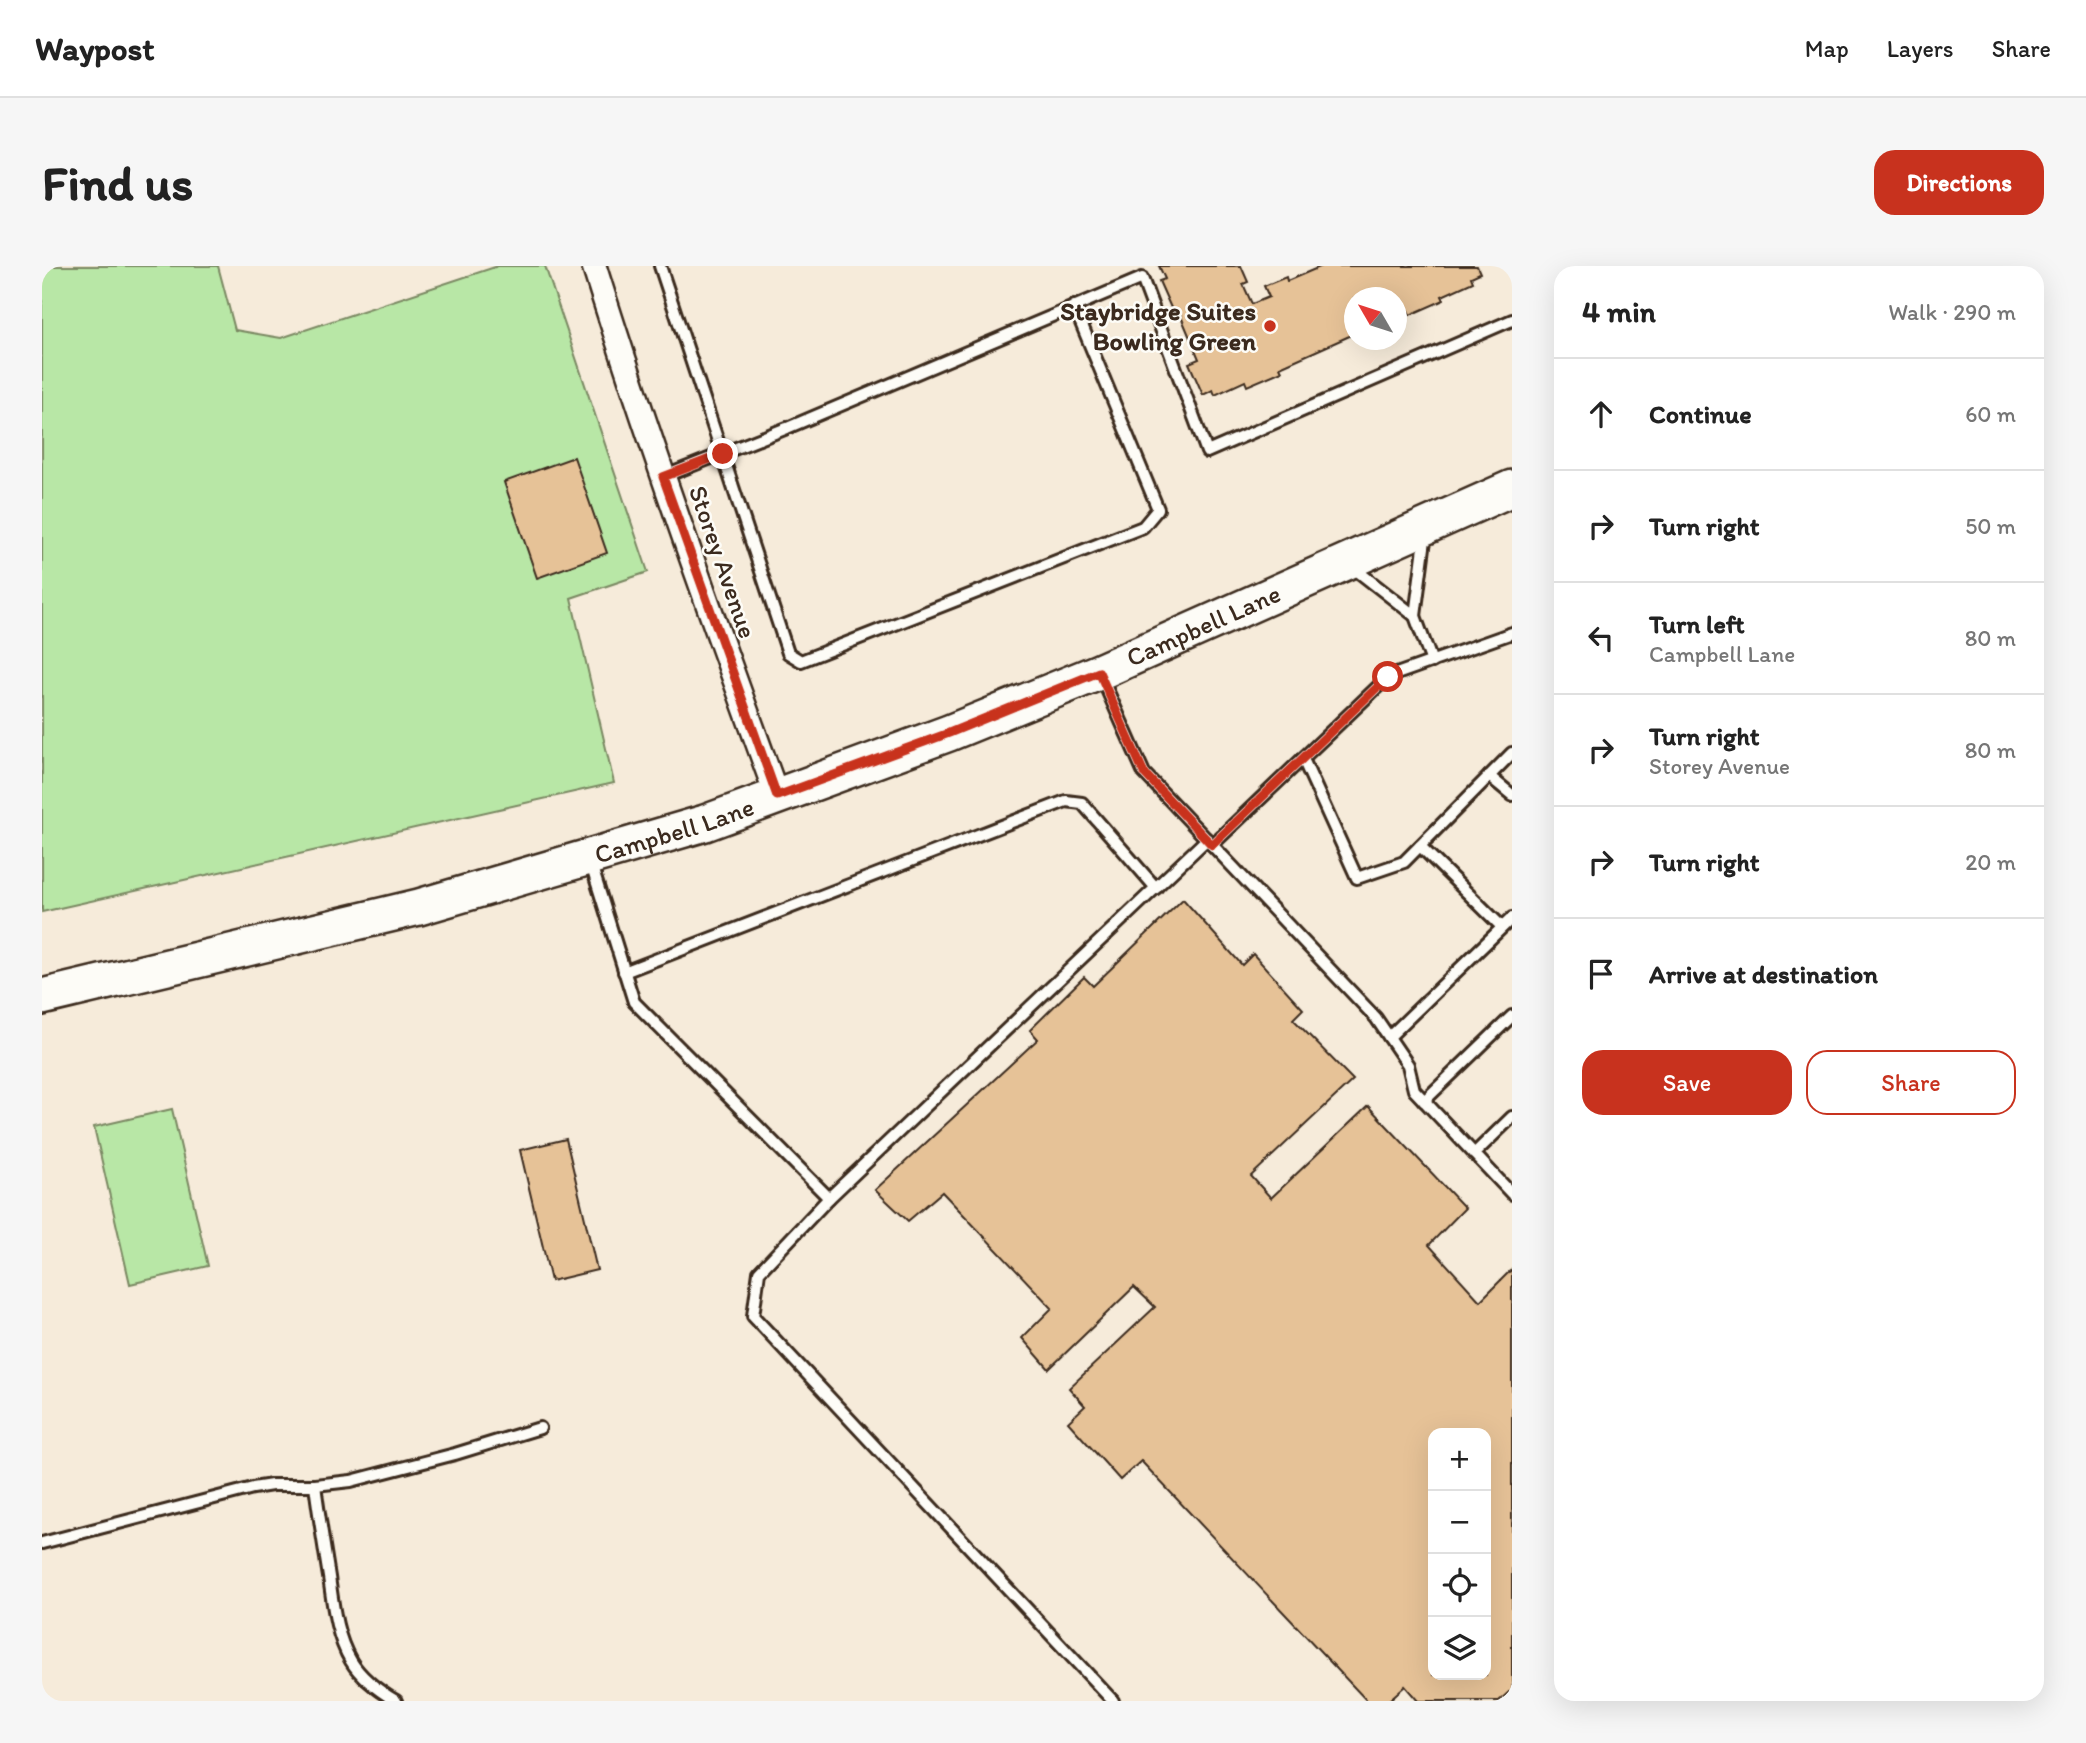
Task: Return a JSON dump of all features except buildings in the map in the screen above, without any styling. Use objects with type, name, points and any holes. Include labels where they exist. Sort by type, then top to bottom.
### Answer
[{"type":"main road","name":"Campbell Lane","points":[[42,997],[419,907],[705,822],[949,733],[1099,672],[1512,488]]},
{"type":"street","name":"Storey Avenue","points":[[594,266],[663,477],[777,796]]},
{"type":"lane","points":[[660,266],[788,653],[801,661],[1143,527],[1158,509],[1074,306]]},
{"type":"lane","points":[[1137,266],[1207,452],[1512,320]]},
{"type":"lane","points":[[663,477],[1142,278]]},
{"type":"lane","points":[[1427,526],[1415,616],[1432,662]]},
{"type":"lane","points":[[1346,562],[1415,616]]},
{"type":"lane","points":[[1113,1701],[753,1316],[759,1272],[829,1198],[1156,888],[1303,759],[1388,677],[1512,633]]},
{"type":"lane","points":[[1099,672],[1144,773],[1376,1018],[1408,1065],[1413,1090],[1512,1194]]},
{"type":"lane","points":[[1303,759],[1357,878],[1404,862],[1512,753]]},
{"type":"lane","points":[[1489,776],[1512,796]]},
{"type":"lane","points":[[624,972],[1066,802],[1082,803],[1156,888]]},
{"type":"lane","points":[[1420,846],[1502,927]]},
{"type":"lane","points":[[589,858],[634,1003],[829,1198]]},
{"type":"lane","points":[[1389,1037],[1512,918]]},
{"type":"lane","points":[[1424,1101],[1512,1016]]},
{"type":"lane","points":[[1474,1154],[1512,1118]]},
{"type":"lane","points":[[42,1543],[253,1488],[315,1485],[370,1477],[540,1428]]},
{"type":"lane","points":[[315,1485],[331,1600],[343,1643],[351,1662],[363,1677],[396,1701]]},
{"type":"green space","points":[[42,266],[218,266],[235,330],[281,338],[498,266],[545,266],[648,572],[571,598],[614,783],[42,912]]},
{"type":"green space","points":[[172,1109],[208,1266],[130,1284],[94,1127]]},
{"type":"place","name":"Staybridge Suites Bowling Green","points":[[1270,326]]},
{"type":"route","points":[[723,454],[663,477],[777,796],[949,733],[1099,672],[1144,773],[1212,845],[1388,677]]}]
